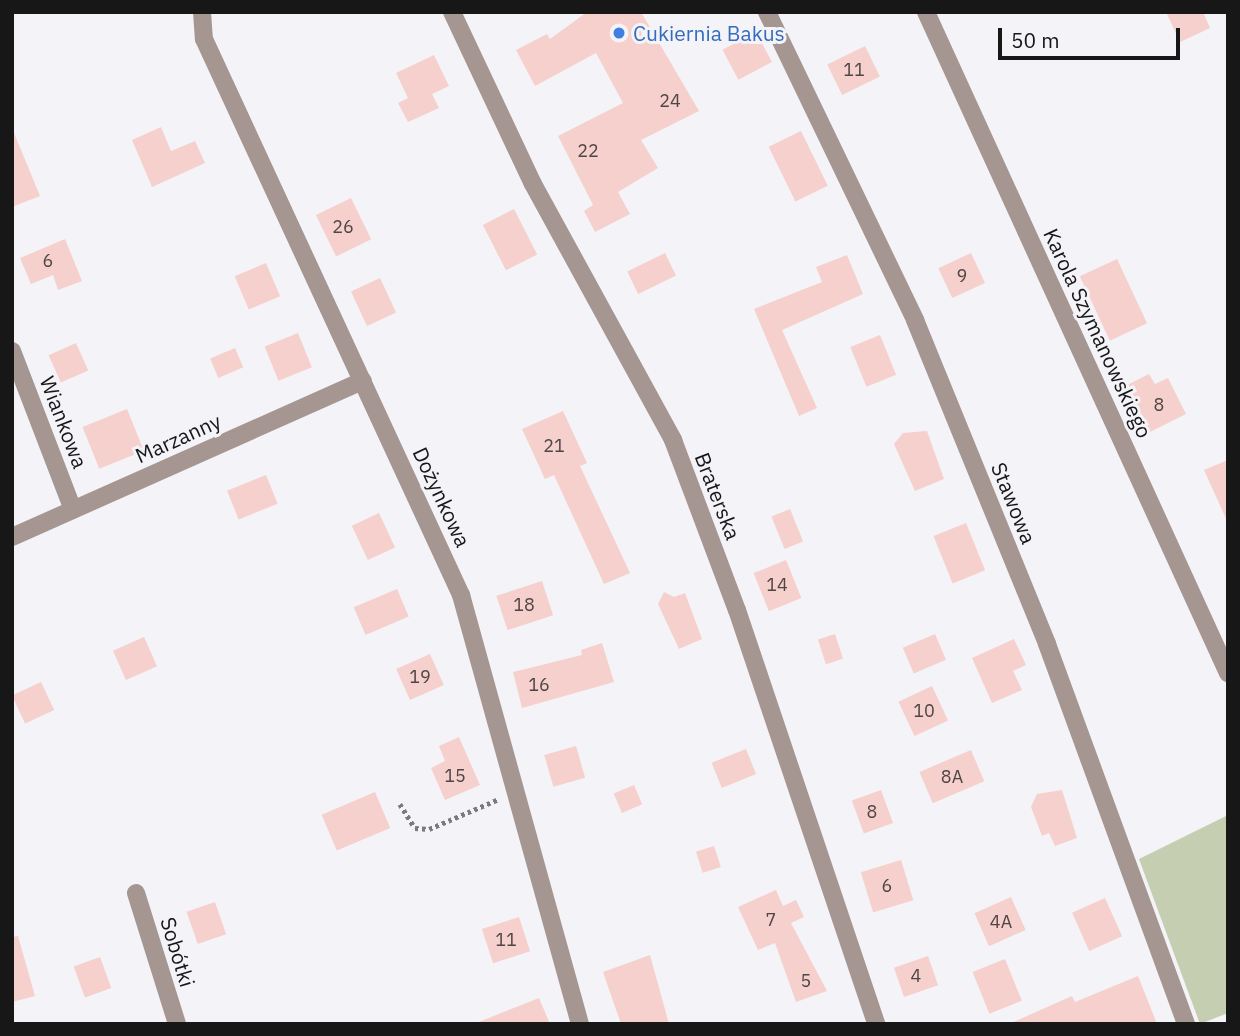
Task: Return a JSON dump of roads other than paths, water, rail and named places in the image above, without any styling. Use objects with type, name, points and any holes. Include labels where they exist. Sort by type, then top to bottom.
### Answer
[{"type":"street","name":"Dożynkowa","points":[[202,12],[204,40],[461,595],[580,1024]]},
{"type":"street","name":"Braterska","points":[[452,12],[533,184],[673,440],[737,610],[876,1024]]},
{"type":"street","name":"Stawowa","points":[[767,12],[915,320],[1047,643],[1186,1024]]},
{"type":"street","name":"Karola Szymanowskiego","points":[[926,12],[1228,673]]},
{"type":"street","name":"Wiankowa","points":[[12,351],[73,510]]},
{"type":"street","name":"Marzanny","points":[[12,537],[363,382]]},
{"type":"street","name":"Sobótki","points":[[136,893],[177,1024]]},
{"type":"place","name":"Cukiernia Bakus","points":[[619,33]]}]
